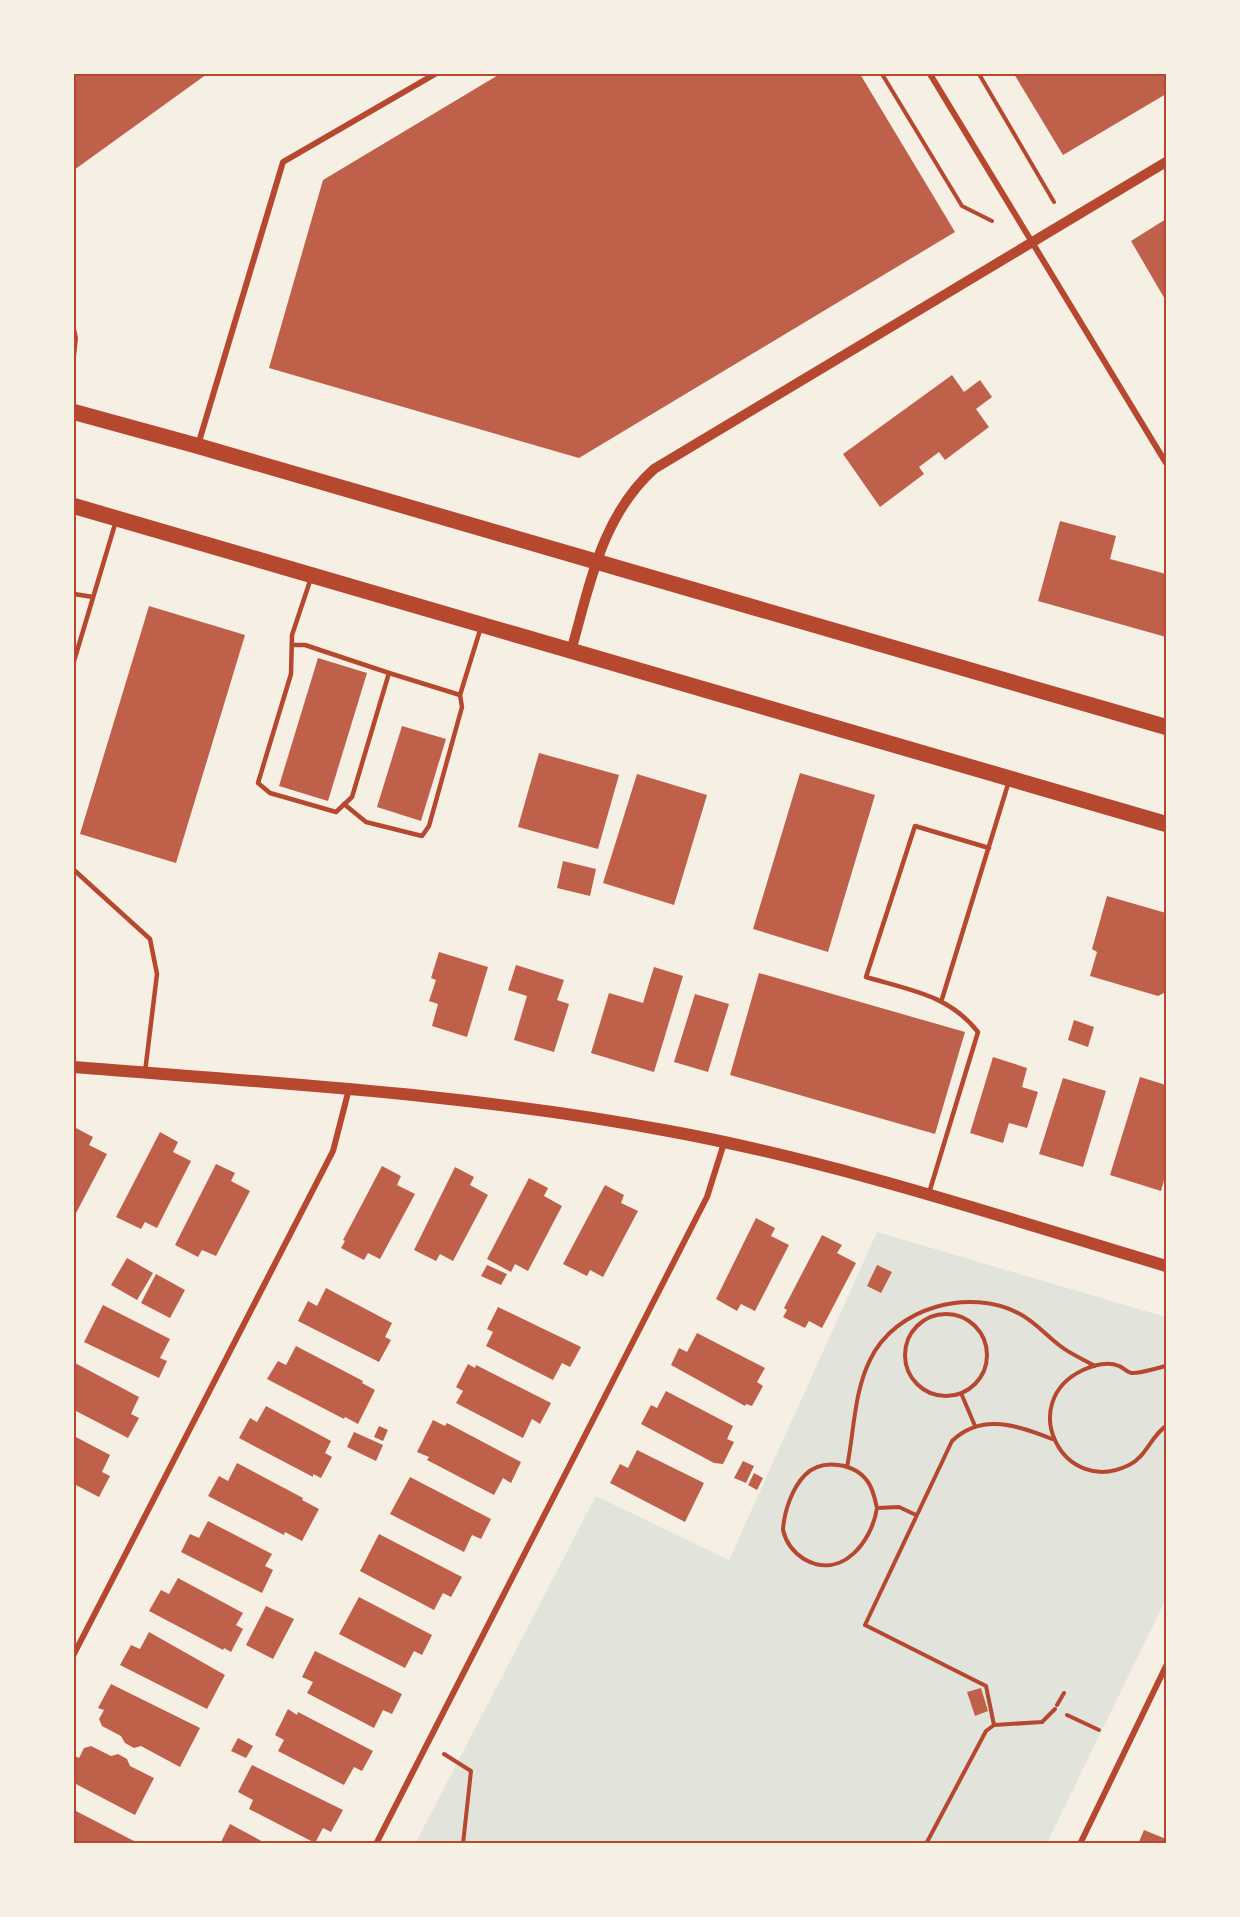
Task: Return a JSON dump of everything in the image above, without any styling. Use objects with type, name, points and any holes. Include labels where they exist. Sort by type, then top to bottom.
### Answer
[{"type":"highway","points":[[74,412],[1167,727]]},
{"type":"highway","points":[[74,506],[1167,824]]},
{"type":"main road","points":[[74,1067],[349,1089],[528,1108],[724,1143],[928,1196],[1167,1266]]},
{"type":"street","points":[[198,446],[208,406],[283,162],[435,74]]},
{"type":"street","points":[[930,74],[1167,464]]},
{"type":"street","points":[[571,651],[596,563],[611,523],[629,494],[668,459],[1167,162]]},
{"type":"street","points":[[74,1654],[333,1151],[349,1089]]},
{"type":"street","points":[[376,1844],[702,1207],[714,1181],[724,1143]]},
{"type":"street","points":[[1080,1844],[1167,1666]]},
{"type":"lane","points":[[74,661],[117,519]]},
{"type":"lane","points":[[312,575],[292,634],[291,674],[258,783],[270,793],[336,813],[352,796],[389,673]]},
{"type":"lane","points":[[74,594],[93,597]]},
{"type":"lane","points":[[344,804],[366,822],[422,836],[429,826],[462,707],[460,695],[481,625]]},
{"type":"lane","points":[[292,645],[305,645],[460,695]]},
{"type":"lane","points":[[942,999],[1010,779]]},
{"type":"lane","points":[[928,1196],[978,1032],[968,1019],[942,999],[867,977],[915,826],[989,848]]},
{"type":"lane","points":[[74,870],[150,939],[157,974],[145,1073]]},
{"type":"path","points":[[882,74],[963,206],[1033,242]]},
{"type":"path","points":[[979,74],[1066,223]]},
{"type":"path","points":[[74,329],[76,338],[74,357]]},
{"type":"path","points":[[847,1467],[861,1383],[871,1358],[898,1327],[928,1310],[954,1302],[1009,1309],[1030,1320],[1060,1346],[1095,1365]]},
{"type":"path","points":[[928,1310],[931,1316]]},
{"type":"path","points":[[945,1313],[965,1318],[977,1327],[984,1339],[987,1353],[985,1368],[979,1380],[961,1393],[947,1396],[933,1394],[920,1387],[907,1370],[904,1356],[906,1342],[918,1323],[931,1316],[945,1313]]},
{"type":"path","points":[[1167,1366],[1131,1373],[1114,1364],[1095,1365],[1073,1376],[1059,1390],[1051,1410],[1052,1439],[1059,1449],[1079,1466],[1109,1472],[1131,1465],[1140,1458],[1156,1433],[1167,1426]]},
{"type":"path","points":[[961,1393],[975,1426]]},
{"type":"path","points":[[994,1725],[986,1686],[865,1625],[952,1440],[975,1426],[1016,1426],[1052,1439]]},
{"type":"path","points":[[819,1466],[847,1467],[868,1482],[877,1508],[869,1537],[851,1556],[841,1562],[816,1564],[796,1554],[789,1545],[783,1530],[783,1520],[804,1476],[819,1466]]},
{"type":"path","points":[[877,1508],[899,1507],[916,1515]]},
{"type":"path","points":[[926,1844],[986,1731],[994,1725],[1042,1722],[1056,1707],[1064,1693]]},
{"type":"path","points":[[1067,1715],[1099,1730]]},
{"type":"path","points":[[427,1743],[471,1771],[463,1844]]},
{"type":"shaded area","points":[[877,1232],[1166,1317],[1166,1599],[1047,1843],[415,1844],[596,1496],[729,1560]]},
{"type":"building","points":[[74,74],[207,74],[74,170]]},
{"type":"building","points":[[500,74],[860,74],[955,232],[579,458],[269,368],[323,180]]},
{"type":"building","points":[[1014,74],[1166,74],[1166,94],[1063,155]]},
{"type":"building","points":[[1166,219],[1166,301],[1131,241]]},
{"type":"building","points":[[952,375],[964,392],[980,380],[992,397],[976,409],[989,427],[945,460],[939,452],[919,467],[924,474],[880,507],[843,454]]},
{"type":"building","points":[[1060,521],[1116,536],[1110,559],[1166,574],[1166,637],[1038,601]]},
{"type":"building","points":[[149,606],[245,635],[176,863],[80,834]]},
{"type":"building","points":[[318,658],[367,673],[328,801],[279,786]]},
{"type":"building","points":[[402,726],[446,739],[421,821],[377,807]]},
{"type":"building","points":[[539,753],[619,775],[598,849],[518,827]]},
{"type":"building","points":[[800,773],[875,795],[828,952],[753,929]]},
{"type":"building","points":[[637,774],[707,795],[674,905],[603,883]]},
{"type":"building","points":[[563,861],[596,869],[590,896],[557,888]]},
{"type":"building","points":[[1107,896],[1166,913],[1166,992],[1158,996],[1090,976],[1097,952],[1092,949]]},
{"type":"building","points":[[439,952],[488,967],[467,1037],[432,1026],[438,1004],[429,1001],[436,980],[431,978]]},
{"type":"building","points":[[516,965],[564,980],[557,1000],[569,1004],[554,1052],[514,1040],[527,996],[508,990]]},
{"type":"building","points":[[654,967],[683,976],[654,1072],[591,1053],[609,993],[643,1003]]},
{"type":"building","points":[[759,973],[965,1032],[935,1134],[730,1075]]},
{"type":"building","points":[[695,994],[729,1004],[708,1072],[674,1062]]},
{"type":"building","points":[[1074,1020],[1094,1027],[1088,1047],[1068,1040]]},
{"type":"building","points":[[993,1057],[1027,1068],[1022,1087],[1038,1092],[1027,1128],[1009,1123],[1003,1143],[970,1133]]},
{"type":"building","points":[[1140,1077],[1166,1085],[1166,1173],[1161,1191],[1110,1175]]},
{"type":"building","points":[[1063,1078],[1106,1091],[1083,1167],[1039,1154]]},
{"type":"building","points":[[74,1127],[93,1137],[89,1145],[107,1154],[74,1217]]},
{"type":"building","points":[[160,1132],[178,1142],[173,1152],[191,1161],[157,1228],[145,1222],[141,1229],[116,1217]]},
{"type":"building","points":[[216,1164],[235,1173],[231,1181],[250,1191],[216,1256],[202,1250],[198,1257],[175,1245]]},
{"type":"building","points":[[382,1166],[401,1176],[397,1185],[415,1194],[380,1259],[368,1253],[364,1260],[341,1248]]},
{"type":"building","points":[[455,1167],[474,1177],[470,1185],[488,1195],[453,1261],[440,1254],[436,1261],[414,1250]]},
{"type":"building","points":[[529,1178],[548,1188],[544,1196],[562,1206],[528,1271],[515,1264],[511,1272],[487,1259]]},
{"type":"building","points":[[605,1185],[624,1195],[621,1203],[638,1211],[603,1277],[590,1270],[587,1276],[563,1264]]},
{"type":"building","points":[[756,1218],[775,1228],[771,1236],[789,1245],[755,1311],[741,1304],[737,1311],[716,1299]]},
{"type":"building","points":[[822,1235],[842,1245],[837,1253],[856,1263],[822,1328],[809,1321],[805,1328],[783,1317],[787,1310],[784,1308]]},
{"type":"building","points":[[127,1258],[153,1273],[137,1300],[111,1285]]},
{"type":"building","points":[[487,1265],[507,1274],[501,1285],[481,1276]]},
{"type":"building","points":[[877,1265],[892,1272],[881,1293],[867,1286]]},
{"type":"building","points":[[156,1274],[185,1290],[170,1318],[141,1303]]},
{"type":"building","points":[[326,1288],[392,1323],[385,1337],[391,1340],[379,1362],[298,1321],[308,1301],[317,1306]]},
{"type":"building","points":[[103,1305],[170,1339],[160,1358],[167,1361],[159,1378],[84,1342]]},
{"type":"building","points":[[498,1307],[581,1347],[570,1367],[562,1363],[553,1380],[486,1346],[493,1332],[487,1329]]},
{"type":"building","points":[[697,1333],[765,1368],[757,1382],[763,1386],[752,1406],[746,1404],[745,1406],[671,1365],[679,1348],[687,1352]]},
{"type":"building","points":[[296,1346],[363,1381],[362,1383],[375,1390],[358,1424],[267,1379],[278,1361],[286,1365]]},
{"type":"building","points":[[75,1363],[139,1397],[131,1414],[139,1418],[128,1438],[74,1410]]},
{"type":"building","points":[[468,1364],[475,1368],[476,1365],[551,1403],[540,1424],[532,1419],[523,1438],[456,1403],[463,1391],[456,1387]]},
{"type":"building","points":[[666,1391],[733,1426],[727,1439],[734,1442],[723,1464],[714,1463],[641,1424],[651,1405],[657,1408]]},
{"type":"building","points":[[266,1406],[331,1441],[325,1453],[332,1457],[321,1478],[313,1474],[313,1477],[239,1438],[250,1418],[257,1422]]},
{"type":"building","points":[[433,1420],[445,1426],[447,1423],[521,1462],[511,1483],[503,1478],[494,1495],[427,1460],[429,1457],[417,1452]]},
{"type":"building","points":[[379,1426],[388,1430],[383,1441],[374,1437]]},
{"type":"building","points":[[354,1432],[383,1445],[376,1461],[347,1447]]},
{"type":"building","points":[[74,1436],[110,1455],[102,1472],[110,1476],[99,1497],[74,1484]]},
{"type":"building","points":[[637,1450],[704,1483],[685,1522],[610,1483],[620,1464],[628,1468]]},
{"type":"building","points":[[743,1461],[754,1466],[746,1483],[734,1478]]},
{"type":"building","points":[[237,1463],[319,1509],[302,1541],[285,1532],[284,1535],[208,1496],[219,1476],[228,1481]]},
{"type":"building","points":[[754,1473],[763,1478],[757,1490],[748,1485]]},
{"type":"building","points":[[410,1477],[491,1519],[481,1539],[472,1535],[464,1552],[390,1514]]},
{"type":"building","points":[[208,1521],[272,1554],[265,1566],[273,1570],[262,1593],[181,1552],[190,1534],[199,1538]]},
{"type":"building","points":[[379,1534],[462,1577],[451,1597],[443,1593],[434,1610],[360,1571]]},
{"type":"building","points":[[178,1578],[243,1613],[236,1625],[243,1629],[231,1652],[149,1611],[161,1590],[169,1594]]},
{"type":"building","points":[[359,1597],[432,1635],[422,1655],[414,1651],[405,1668],[339,1634]]},
{"type":"building","points":[[266,1606],[294,1619],[273,1659],[246,1645]]},
{"type":"building","points":[[149,1632],[225,1675],[207,1709],[120,1665],[131,1645],[140,1649]]},
{"type":"building","points":[[315,1651],[402,1694],[392,1714],[383,1710],[374,1728],[307,1693],[313,1682],[302,1677]]},
{"type":"building","points":[[111,1684],[200,1728],[180,1767],[141,1746],[134,1748],[125,1743],[121,1736],[102,1726],[99,1719],[104,1710],[98,1708]]},
{"type":"building","points":[[981,1688],[988,1711],[975,1716],[967,1692]]},
{"type":"building","points":[[288,1709],[373,1751],[362,1771],[354,1767],[344,1785],[278,1751],[284,1740],[275,1735]]},
{"type":"building","points":[[238,1738],[253,1746],[246,1758],[231,1751]]},
{"type":"building","points":[[91,1746],[111,1756],[118,1754],[127,1759],[130,1766],[154,1778],[135,1815],[74,1783],[74,1758],[75,1756],[79,1758],[84,1748]]},
{"type":"building","points":[[252,1765],[343,1810],[331,1832],[323,1828],[315,1843],[249,1809],[253,1800],[238,1792]]},
{"type":"building","points":[[74,1810],[134,1841],[132,1844],[74,1844]]},
{"type":"building","points":[[230,1824],[267,1844],[220,1844]]},
{"type":"building","points":[[1144,1830],[1166,1839],[1166,1844],[1138,1844]]}]
